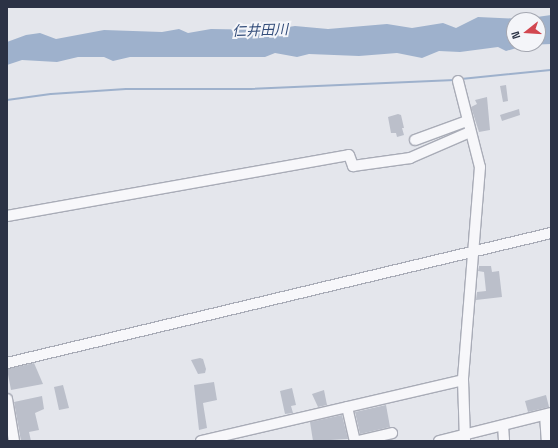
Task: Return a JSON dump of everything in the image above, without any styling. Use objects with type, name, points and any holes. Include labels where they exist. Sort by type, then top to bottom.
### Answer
[{"type":"street","points":[[458,81],[480,167],[463,380],[465,439]]},
{"type":"street","points":[[415,140],[467,121]]},
{"type":"street","points":[[7,216],[349,155],[352,166],[410,158],[470,132]]},
{"type":"street","points":[[7,363],[551,233]]},
{"type":"street","points":[[201,441],[463,380]]},
{"type":"street","points":[[7,399],[14,441]]},
{"type":"street","points":[[347,407],[355,441]]},
{"type":"street","points":[[439,441],[465,439],[503,426],[548,414],[547,441]]},
{"type":"street","points":[[503,426],[504,441]]},
{"type":"street","points":[[358,441],[392,433]]},
{"type":"water","points":[[551,15],[551,44],[546,44],[546,16]]},
{"type":"water","name":"仁井田川","points":[[478,17],[506,18],[506,51],[498,47],[460,52],[439,51],[422,58],[397,53],[359,56],[309,54],[297,57],[275,53],[265,57],[130,57],[113,61],[104,57],[78,57],[57,62],[22,60],[7,65],[7,42],[26,35],[40,33],[56,39],[104,30],[162,32],[179,29],[188,33],[211,29],[269,30],[295,26],[328,29],[387,24],[412,28],[443,23],[456,28]]},
{"type":"building","points":[[506,85],[508,101],[503,102],[500,86]]},
{"type":"building","points":[[487,97],[490,130],[479,132],[471,107],[477,104],[475,100]]},
{"type":"building","points":[[519,109],[520,115],[502,121],[500,115]]},
{"type":"building","points":[[398,114],[401,115],[404,135],[397,137],[396,133],[391,133],[388,117]]},
{"type":"building","points":[[479,266],[491,266],[492,272],[499,271],[502,297],[476,300],[477,292],[486,291],[484,272],[478,271]]},
{"type":"building","points":[[200,358],[203,359],[206,369],[205,373],[198,374],[191,360]]},
{"type":"building","points":[[34,363],[43,384],[11,390],[7,369]]},
{"type":"building","points":[[214,382],[217,400],[203,403],[207,428],[199,430],[194,385]]},
{"type":"building","points":[[63,385],[69,408],[59,410],[54,387]]},
{"type":"building","points":[[292,388],[296,405],[291,406],[293,413],[285,414],[280,391]]},
{"type":"building","points":[[324,390],[327,405],[318,407],[312,394]]},
{"type":"building","points":[[546,395],[549,407],[528,412],[525,401]]},
{"type":"building","points":[[42,396],[44,409],[35,413],[39,430],[29,432],[31,441],[21,441],[14,402]]},
{"type":"building","points":[[386,405],[390,427],[360,434],[355,412]]},
{"type":"building","points":[[342,415],[348,439],[313,441],[310,422]]},
{"type":"waterway","points":[[461,79],[551,70]]},
{"type":"waterway","points":[[7,100],[51,94],[126,89],[251,89],[455,80]]}]
